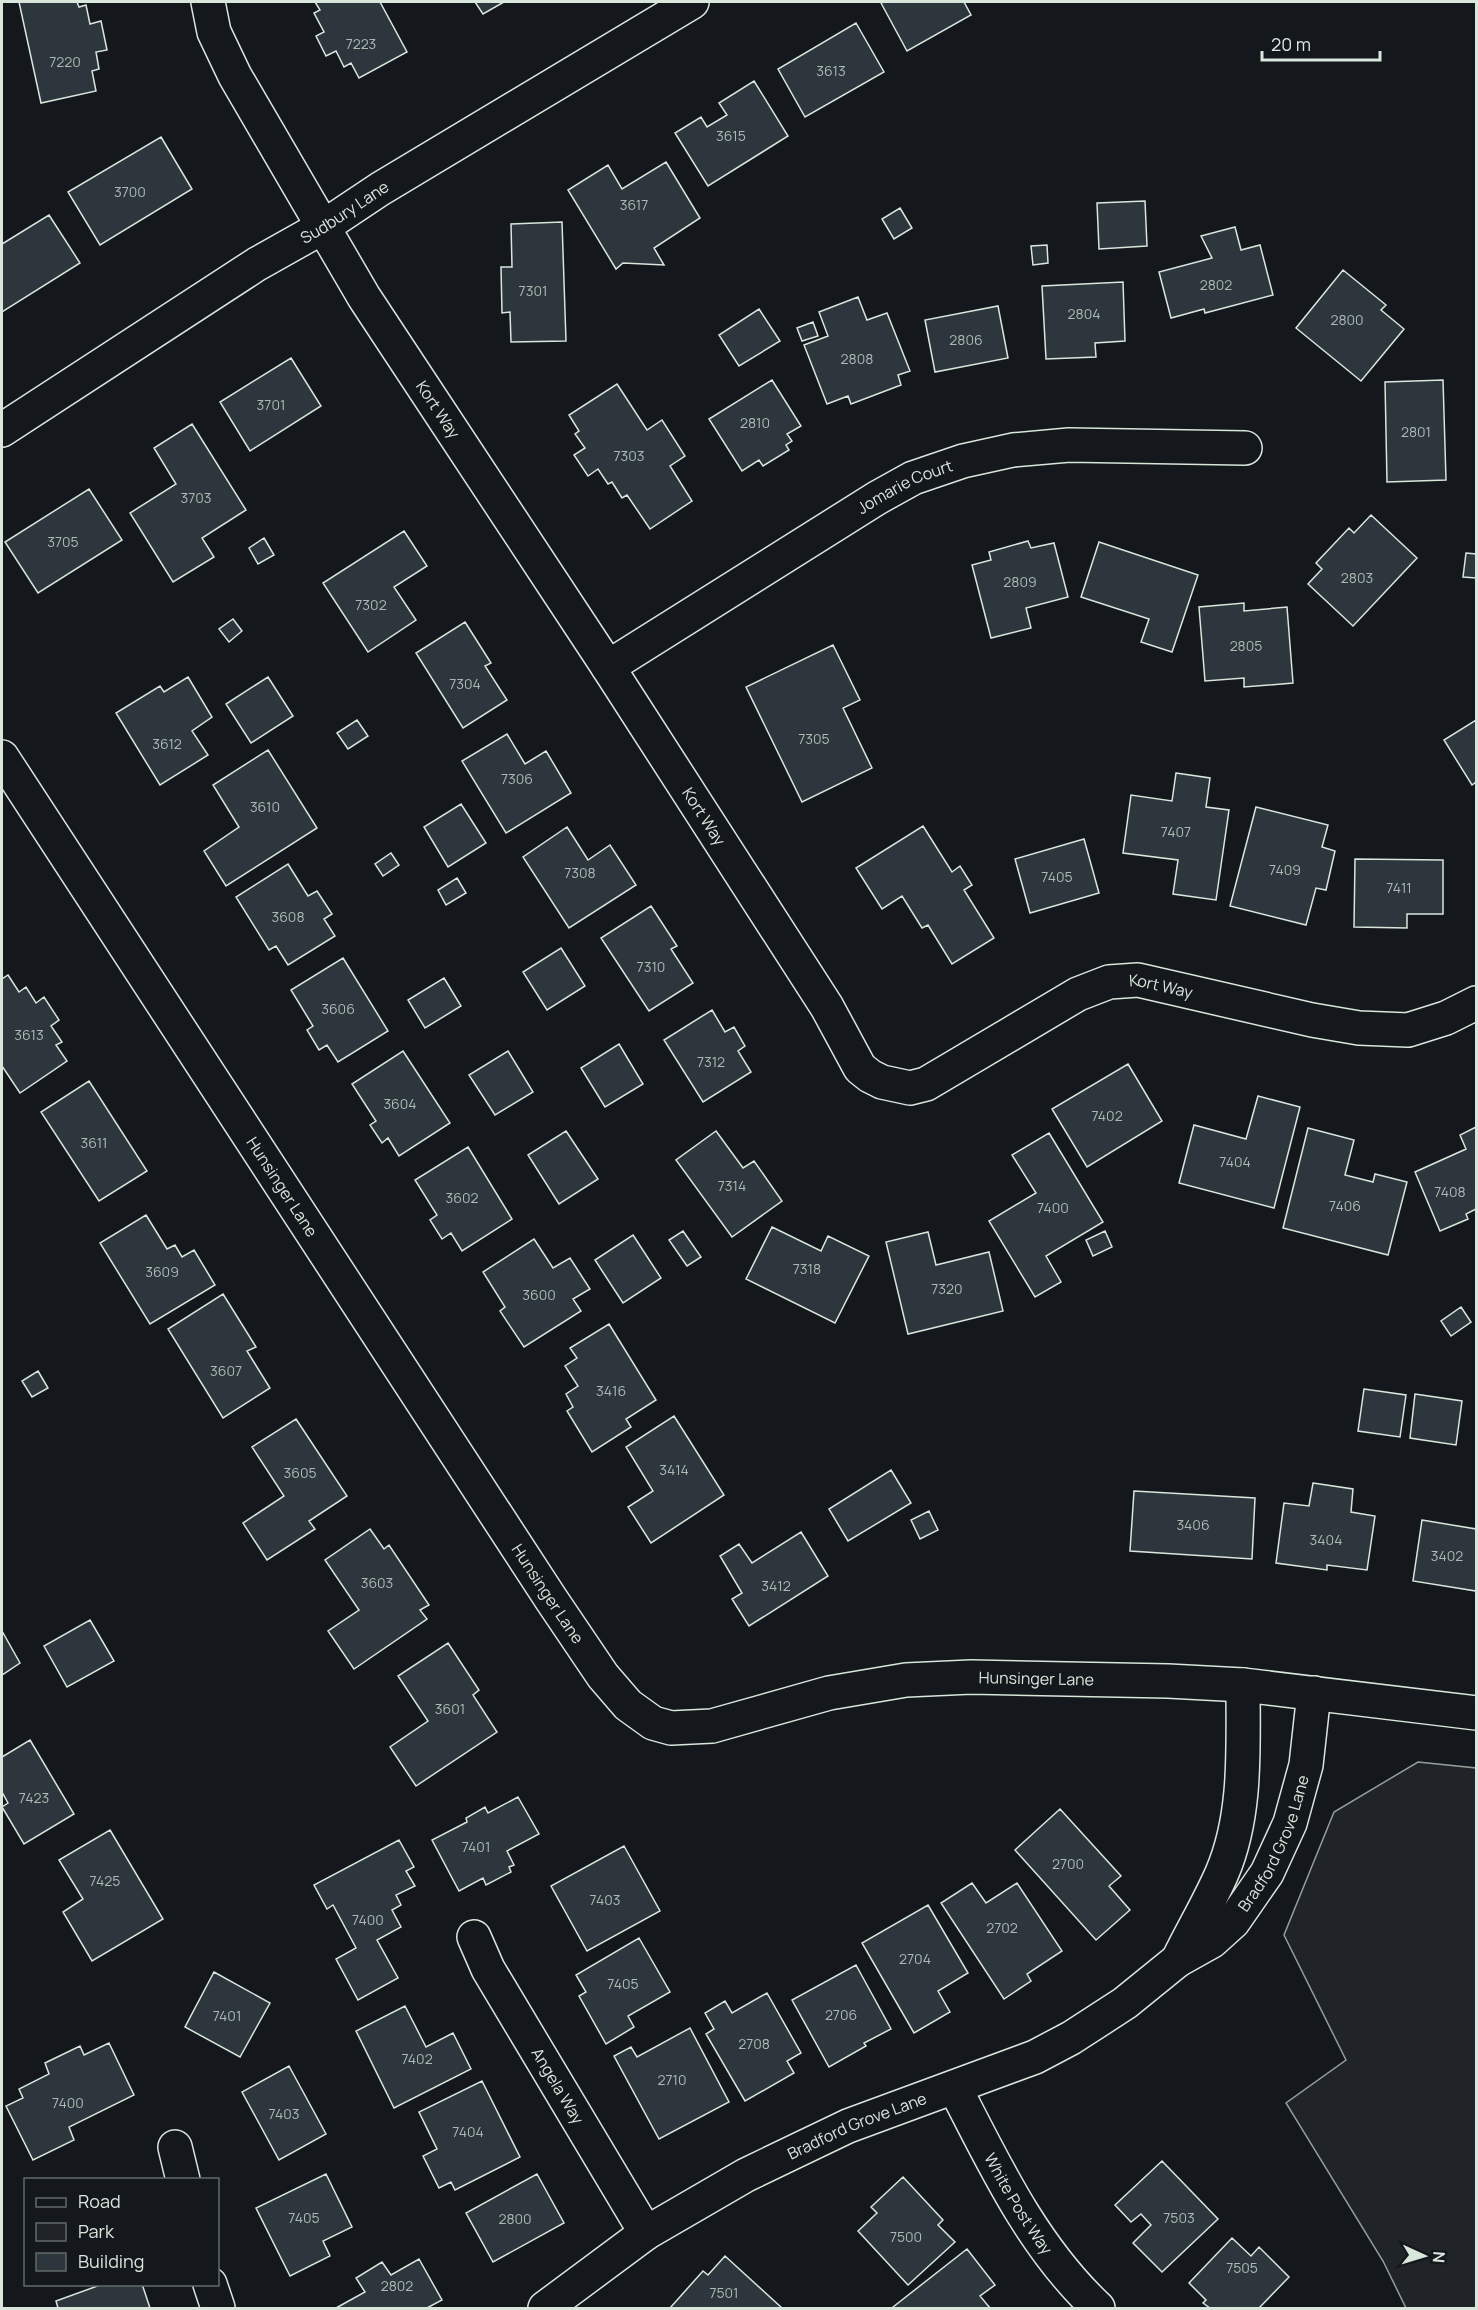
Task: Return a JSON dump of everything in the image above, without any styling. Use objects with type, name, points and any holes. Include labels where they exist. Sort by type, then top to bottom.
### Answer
[{"type":"street","name":"Kort Way","points":[[208,2],[214,32],[235,76],[364,297],[608,667],[827,1007],[860,1068],[870,1076],[882,1082],[910,1088],[926,1084],[1078,994],[1109,982],[1138,980],[1312,1020],[1359,1028],[1408,1030],[1446,1018],[1476,1003]]},
{"type":"street","name":"Sudbury Lane","points":[[2,430],[257,264],[323,227],[381,189],[692,2]]},
{"type":"street","name":"Jomarie Court","points":[[608,667],[877,498],[914,478],[963,461],[1013,450],[1069,445],[1245,448]]},
{"type":"street","name":"Hunsinger Lane","points":[[2,757],[551,1599],[603,1676],[628,1706],[653,1723],[671,1728],[712,1726],[829,1693],[906,1680],[971,1677],[1107,1679],[1243,1685],[1476,1713]]},
{"type":"street","name":"Bradford Grove Lane","points":[[1178,1960],[1222,1871],[1238,1814],[1243,1775],[1243,1685]]},
{"type":"street","name":"Bradford Grove Lane","points":[[562,2304],[646,2233],[746,2175],[848,2126],[1035,2057],[1071,2038],[1125,2004],[1178,1960],[1212,1941],[1233,1922],[1267,1873],[1290,1823],[1306,1765],[1314,1693]]},
{"type":"street","name":"Angela Way","points":[[474,1937],[488,1969],[646,2233]]},
{"type":"street","name":"White Post Way","points":[[955,2088],[1009,2192],[1040,2242],[1098,2308]]},
{"type":"street","points":[[175,2147],[183,2178]]},
{"type":"street","points":[[211,2286],[218,2308]]},
{"type":"green space","points":[[1418,1762],[1476,1768],[1476,2308],[1406,2308],[1383,2261],[1286,2103],[1346,2060],[1284,1935],[1334,1812]]},
{"type":"building","points":[[19,2],[77,2],[79,7],[86,5],[90,24],[101,21],[107,50],[96,52],[99,69],[92,71],[96,91],[41,103]]},
{"type":"building","points":[[315,2],[380,2],[407,52],[359,78],[351,63],[344,67],[336,51],[326,56],[316,36],[324,32],[314,13],[320,10]]},
{"type":"building","points":[[475,2],[504,2],[483,14]]},
{"type":"building","points":[[964,2],[971,15],[907,51],[881,3]]},
{"type":"building","points":[[856,23],[884,72],[805,117],[778,69]]},
{"type":"building","points":[[754,81],[788,136],[708,186],[675,133],[701,117],[707,127],[727,115],[719,103]]},
{"type":"building","points":[[161,137],[192,189],[100,245],[68,192]]},
{"type":"building","points":[[666,162],[700,218],[654,248],[664,265],[623,263],[616,269],[568,190],[608,165],[622,189]]},
{"type":"building","points":[[1145,201],[1147,246],[1099,249],[1097,203]]},
{"type":"building","points":[[900,208],[912,228],[894,239],[882,219]]},
{"type":"building","points":[[49,215],[80,263],[2,312],[2,244]]},
{"type":"building","points":[[562,222],[566,341],[511,342],[510,312],[502,313],[501,267],[512,267],[511,224]]},
{"type":"building","points":[[1235,227],[1241,250],[1260,245],[1273,295],[1205,313],[1204,309],[1171,318],[1159,272],[1212,258],[1201,236]]},
{"type":"building","points":[[1047,245],[1048,263],[1033,265],[1031,246]]},
{"type":"building","points":[[1343,270],[1386,305],[1381,310],[1404,329],[1361,381],[1296,328]]},
{"type":"building","points":[[1123,282],[1125,341],[1095,343],[1096,357],[1046,359],[1042,286]]},
{"type":"building","points":[[858,297],[867,320],[887,313],[910,371],[898,375],[901,385],[851,404],[848,396],[827,404],[804,345],[828,336],[819,312]]},
{"type":"building","points":[[998,306],[1008,358],[935,372],[925,320]]},
{"type":"building","points":[[759,309],[780,341],[739,366],[719,335]]},
{"type":"building","points":[[813,322],[818,336],[802,341],[797,328]]},
{"type":"building","points":[[291,358],[321,406],[250,451],[220,402]]},
{"type":"building","points":[[772,380],[801,426],[787,434],[792,441],[786,445],[789,450],[763,466],[759,460],[742,471],[709,419]]},
{"type":"building","points":[[1443,380],[1446,480],[1387,482],[1385,382]]},
{"type":"building","points":[[617,384],[647,430],[662,420],[685,456],[670,466],[692,501],[650,529],[627,495],[622,498],[612,482],[608,484],[598,469],[588,476],[574,455],[585,448],[575,434],[579,431],[569,415]]},
{"type":"building","points":[[192,424],[246,510],[202,538],[214,557],[173,582],[130,513],[176,484],[154,448]]},
{"type":"building","points":[[89,489],[122,540],[38,593],[5,542]]},
{"type":"building","points":[[1371,515],[1417,558],[1353,626],[1308,584],[1322,569],[1316,563],[1349,528],[1354,533]]},
{"type":"building","points":[[404,531],[427,566],[394,587],[416,620],[368,652],[323,583]]},
{"type":"building","points":[[264,538],[274,555],[258,564],[249,548]]},
{"type":"building","points":[[1028,541],[1031,548],[1054,543],[1068,597],[1026,608],[1031,628],[991,638],[972,565],[991,560],[989,552]]},
{"type":"building","points":[[1099,542],[1198,575],[1172,652],[1141,642],[1149,619],[1081,597]]},
{"type":"building","points":[[1466,553],[1476,554],[1476,578],[1463,577]]},
{"type":"building","points":[[1244,603],[1244,611],[1287,607],[1293,683],[1244,687],[1244,678],[1205,681],[1199,607]]},
{"type":"building","points":[[233,619],[242,631],[229,642],[219,629]]},
{"type":"building","points":[[465,622],[491,663],[485,666],[507,700],[463,728],[416,653]]},
{"type":"building","points":[[833,645],[860,700],[843,708],[872,768],[802,802],[746,687]]},
{"type":"building","points":[[188,677],[212,717],[192,731],[208,755],[160,785],[116,713],[160,686],[164,692]]},
{"type":"building","points":[[268,677],[293,716],[251,743],[226,704]]},
{"type":"building","points":[[357,720],[368,736],[348,749],[337,733]]},
{"type":"building","points":[[1476,720],[1476,782],[1472,785],[1444,740]]},
{"type":"building","points":[[507,734],[525,764],[546,751],[571,793],[506,833],[462,761]]},
{"type":"building","points":[[268,750],[317,828],[226,886],[204,851],[239,827],[213,785]]},
{"type":"building","points":[[1176,773],[1210,778],[1206,807],[1229,810],[1216,900],[1173,894],[1178,860],[1123,853],[1131,795],[1172,801]]},
{"type":"building","points":[[461,804],[486,843],[448,867],[424,827]]},
{"type":"building","points":[[1256,807],[1328,825],[1322,847],[1335,851],[1326,890],[1316,888],[1306,925],[1230,906]]},
{"type":"building","points":[[923,826],[952,872],[960,866],[972,885],[964,890],[994,938],[952,964],[928,925],[922,928],[902,896],[882,909],[856,868]]},
{"type":"building","points":[[567,827],[588,860],[610,845],[636,885],[569,928],[523,857]]},
{"type":"building","points":[[1084,839],[1099,893],[1030,913],[1015,859]]},
{"type":"building","points":[[391,853],[399,865],[383,876],[375,864]]},
{"type":"building","points":[[1355,859],[1443,860],[1443,914],[1407,914],[1407,928],[1354,927]]},
{"type":"building","points":[[288,864],[308,896],[317,891],[332,914],[324,919],[335,936],[288,965],[276,946],[269,950],[236,897]]},
{"type":"building","points":[[457,878],[466,893],[446,905],[438,890]]},
{"type":"building","points":[[651,906],[677,946],[671,949],[693,983],[649,1011],[601,938]]},
{"type":"building","points":[[561,948],[585,986],[547,1010],[523,972]]},
{"type":"building","points":[[343,958],[388,1031],[338,1062],[327,1045],[319,1050],[307,1030],[313,1026],[291,990]]},
{"type":"building","points":[[8,975],[19,992],[26,987],[36,1003],[44,997],[59,1020],[51,1026],[62,1042],[56,1045],[67,1061],[20,1093],[2,1066],[2,979]]},
{"type":"building","points":[[444,978],[461,1006],[425,1028],[408,1000]]},
{"type":"building","points":[[712,1010],[725,1032],[734,1027],[745,1046],[738,1051],[751,1072],[703,1102],[664,1040]]},
{"type":"building","points":[[619,1044],[643,1084],[605,1107],[581,1068]]},
{"type":"building","points":[[403,1051],[450,1123],[399,1156],[388,1138],[382,1143],[370,1125],[376,1121],[352,1084]]},
{"type":"building","points":[[508,1051],[533,1092],[495,1115],[469,1075]]},
{"type":"building","points":[[1128,1064],[1162,1121],[1087,1167],[1052,1109]]},
{"type":"building","points":[[89,1081],[147,1171],[99,1201],[41,1112]]},
{"type":"building","points":[[1258,1096],[1300,1107],[1274,1208],[1179,1183],[1194,1125],[1246,1139]]},
{"type":"building","points":[[1476,1127],[1476,1209],[1466,1214],[1468,1219],[1440,1231],[1415,1172],[1466,1149],[1460,1135]]},
{"type":"building","points":[[1308,1128],[1354,1140],[1345,1175],[1373,1182],[1375,1174],[1407,1182],[1388,1255],[1283,1228]]},
{"type":"building","points":[[566,1131],[598,1179],[559,1204],[528,1155]]},
{"type":"building","points":[[716,1131],[743,1168],[754,1161],[782,1201],[732,1237],[676,1160]]},
{"type":"building","points":[[1049,1133],[1103,1222],[1046,1256],[1061,1282],[1035,1297],[989,1221],[1036,1193],[1012,1155]]},
{"type":"building","points":[[468,1147],[512,1219],[462,1251],[451,1233],[442,1239],[430,1220],[437,1215],[415,1180]]},
{"type":"building","points":[[146,1215],[167,1249],[175,1245],[182,1257],[194,1250],[215,1285],[150,1324],[100,1243]]},
{"type":"building","points":[[772,1227],[821,1251],[828,1236],[869,1256],[835,1323],[746,1279]]},
{"type":"building","points":[[683,1231],[701,1257],[687,1266],[669,1240]]},
{"type":"building","points":[[1105,1231],[1112,1247],[1093,1256],[1086,1240]]},
{"type":"building","points":[[928,1232],[936,1265],[989,1252],[1003,1311],[908,1334],[886,1242]]},
{"type":"building","points":[[633,1235],[661,1278],[623,1303],[595,1260]]},
{"type":"building","points":[[534,1239],[553,1268],[570,1258],[590,1289],[573,1299],[581,1311],[524,1347],[500,1311],[505,1307],[483,1272]]},
{"type":"building","points":[[223,1294],[256,1347],[247,1351],[270,1388],[223,1418],[168,1329]]},
{"type":"building","points":[[1461,1307],[1471,1322],[1451,1336],[1441,1321]]},
{"type":"building","points":[[609,1324],[656,1400],[626,1419],[631,1427],[592,1452],[567,1411],[573,1407],[566,1394],[578,1386],[565,1366],[577,1358],[570,1348]]},
{"type":"building","points":[[38,1371],[48,1388],[32,1397],[22,1381]]},
{"type":"building","points":[[1364,1389],[1406,1395],[1400,1437],[1358,1431]]},
{"type":"building","points":[[1415,1394],[1462,1401],[1456,1445],[1410,1438]]},
{"type":"building","points":[[674,1416],[724,1495],[651,1543],[628,1507],[653,1491],[626,1447]]},
{"type":"building","points":[[296,1419],[347,1496],[309,1521],[315,1529],[267,1560],[243,1523],[284,1496],[252,1447]]},
{"type":"building","points":[[891,1470],[911,1503],[848,1541],[829,1509]]},
{"type":"building","points":[[1313,1483],[1353,1489],[1351,1512],[1375,1516],[1367,1570],[1327,1565],[1327,1570],[1276,1563],[1284,1503],[1309,1506]]},
{"type":"building","points":[[1134,1491],[1255,1498],[1252,1559],[1130,1551]]},
{"type":"building","points":[[929,1511],[938,1530],[920,1539],[911,1520]]},
{"type":"building","points":[[1422,1520],[1476,1529],[1476,1591],[1413,1581]]},
{"type":"building","points":[[370,1529],[384,1549],[389,1545],[429,1605],[420,1610],[427,1619],[354,1669],[328,1631],[359,1610],[325,1560]]},
{"type":"building","points":[[801,1532],[828,1576],[749,1626],[732,1599],[742,1593],[720,1556],[739,1544],[752,1563]]},
{"type":"building","points":[[90,1620],[114,1661],[67,1687],[44,1646]]},
{"type":"building","points":[[2,1631],[20,1663],[2,1675]]},
{"type":"building","points":[[448,1643],[479,1690],[473,1695],[497,1732],[416,1786],[390,1747],[428,1721],[398,1676]]},
{"type":"building","points":[[30,1740],[74,1814],[24,1844],[2,1807],[8,1803],[2,1792],[2,1757]]},
{"type":"building","points":[[518,1797],[539,1834],[507,1851],[514,1865],[509,1867],[511,1872],[486,1885],[483,1878],[459,1891],[432,1840],[467,1822],[466,1818],[485,1807],[488,1813]]},
{"type":"building","points":[[1060,1809],[1121,1876],[1109,1886],[1130,1910],[1096,1940],[1015,1850]]},
{"type":"building","points":[[110,1830],[163,1919],[92,1961],[63,1912],[83,1899],[59,1860]]},
{"type":"building","points":[[399,1840],[414,1867],[406,1871],[415,1886],[396,1895],[401,1905],[392,1910],[401,1927],[377,1940],[398,1978],[358,2000],[336,1959],[356,1948],[333,1905],[327,1909],[314,1885]]},
{"type":"building","points":[[624,1846],[660,1911],[587,1951],[551,1886]]},
{"type":"building","points":[[972,1883],[986,1903],[1017,1883],[1062,1951],[1027,1974],[1031,1981],[1004,1999],[941,1903]]},
{"type":"building","points":[[928,1905],[968,1973],[938,1991],[950,2012],[914,2033],[862,1943]]},
{"type":"building","points":[[639,1938],[670,1992],[628,2016],[634,2027],[606,2044],[579,1996],[586,1992],[576,1975]]},
{"type":"building","points":[[856,1965],[891,2029],[864,2043],[866,2046],[829,2067],[792,2000]]},
{"type":"building","points":[[214,1972],[270,2003],[240,2057],[185,2027]]},
{"type":"building","points":[[767,1993],[801,2053],[787,2061],[794,2073],[745,2101],[706,2034],[714,2029],[705,2013],[725,2001],[732,2013]]},
{"type":"building","points":[[405,2006],[426,2047],[453,2033],[471,2069],[394,2108],[356,2031]]},
{"type":"building","points":[[690,2028],[729,2102],[659,2139],[614,2056],[631,2047],[637,2057]]},
{"type":"building","points":[[109,2043],[134,2095],[69,2127],[74,2140],[33,2160],[6,2106],[23,2098],[19,2089],[49,2074],[45,2063],[80,2046],[84,2055]]},
{"type":"building","points":[[289,2066],[326,2134],[279,2160],[242,2092]]},
{"type":"building","points":[[482,2081],[520,2157],[455,2190],[451,2182],[439,2188],[423,2156],[437,2149],[419,2112]]},
{"type":"building","points":[[1162,2161],[1218,2219],[1162,2272],[1133,2243],[1151,2225],[1141,2214],[1131,2222],[1115,2205]]},
{"type":"building","points":[[326,2174],[352,2227],[323,2241],[330,2256],[290,2276],[256,2208]]},
{"type":"building","points":[[537,2174],[564,2223],[493,2262],[466,2213]]},
{"type":"building","points":[[903,2177],[943,2220],[938,2225],[955,2242],[908,2285],[858,2231],[877,2213],[871,2207]]},
{"type":"building","points":[[1232,2238],[1251,2256],[1259,2247],[1289,2277],[1259,2308],[1210,2308],[1203,2303],[1206,2300],[1189,2283]]},
{"type":"building","points":[[967,2249],[995,2285],[980,2296],[990,2308],[893,2307]]},
{"type":"building","points":[[725,2256],[782,2308],[670,2308],[703,2271],[708,2275]]},
{"type":"building","points":[[419,2259],[442,2300],[427,2308],[336,2308],[365,2292],[356,2278],[382,2262],[391,2275]]},
{"type":"building","points":[[97,2286],[143,2286],[150,2308],[58,2308],[56,2301]]}]
